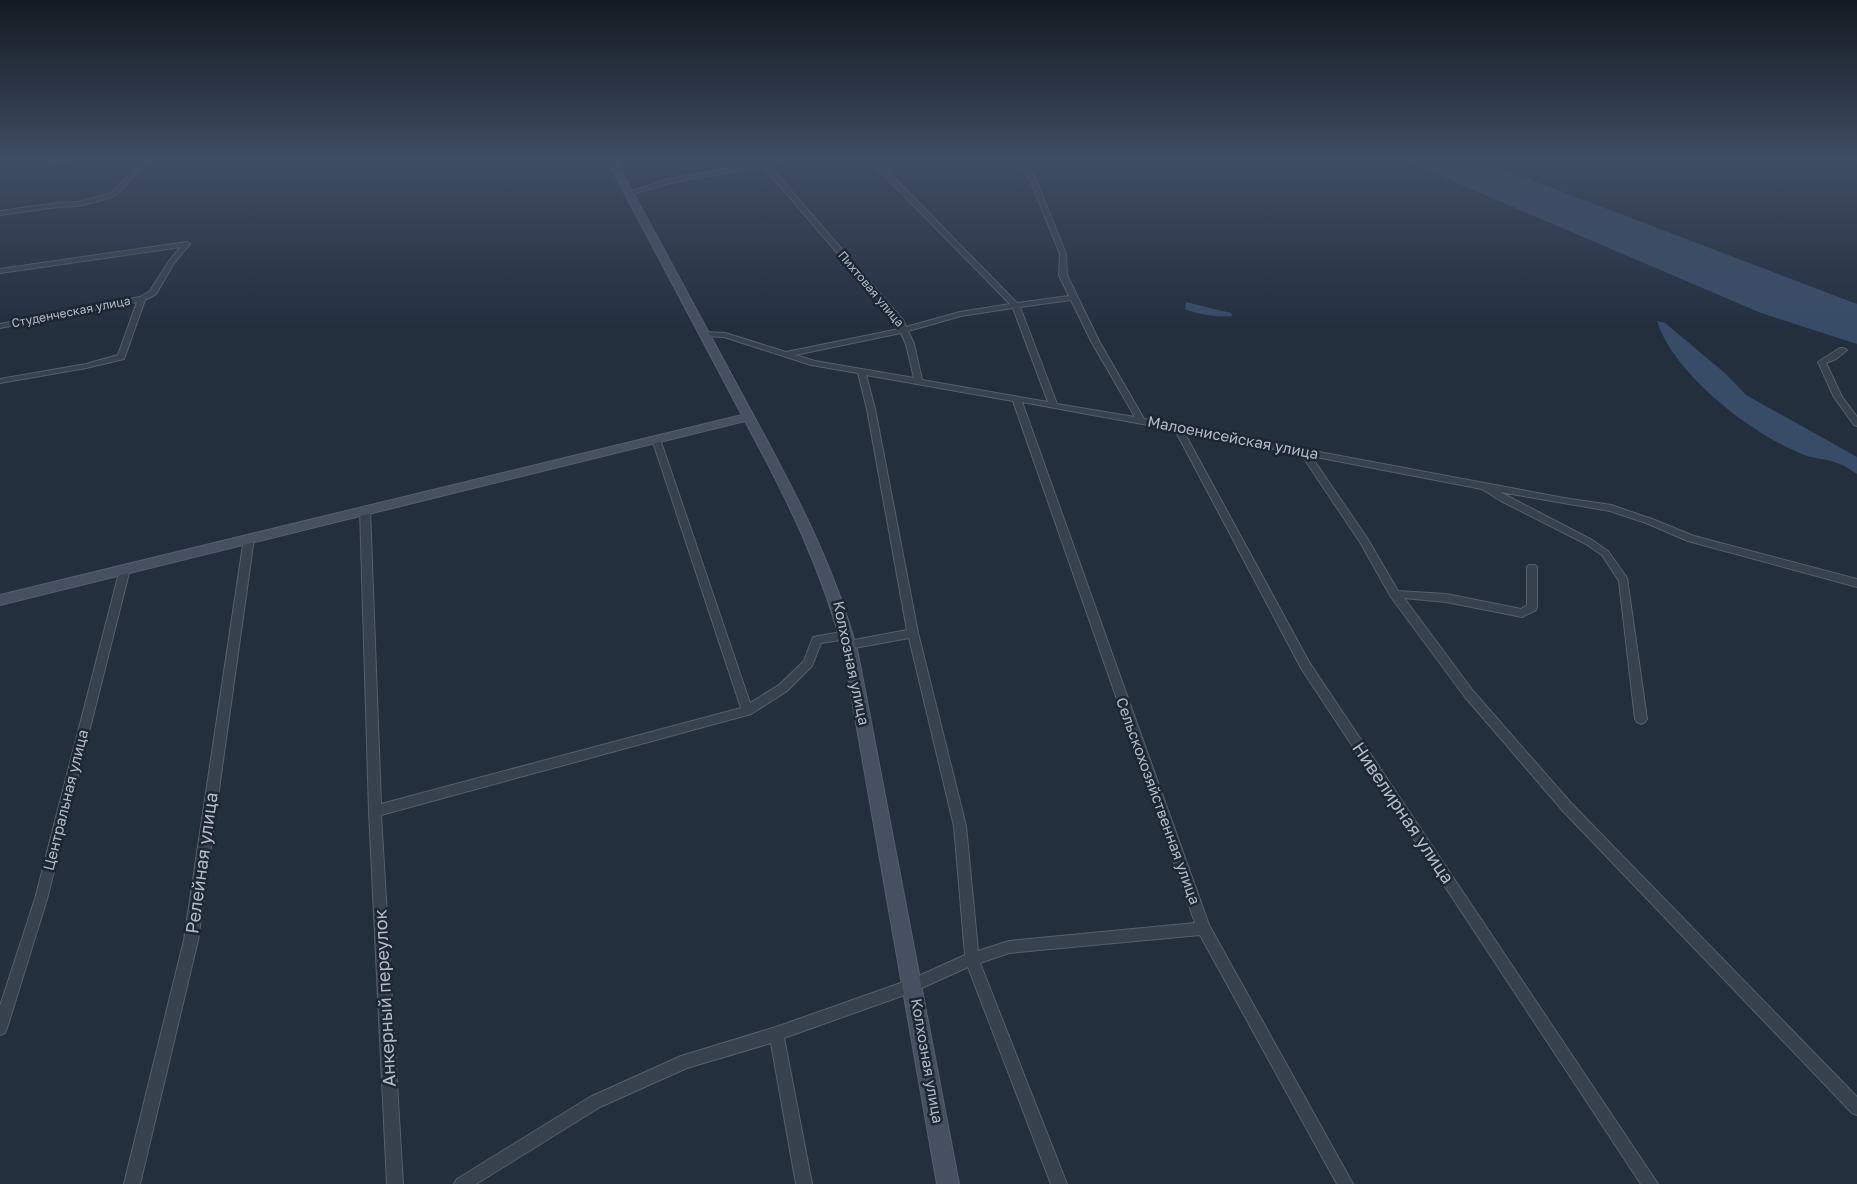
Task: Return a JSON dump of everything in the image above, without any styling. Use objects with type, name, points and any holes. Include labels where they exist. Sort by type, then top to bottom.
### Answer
[{"type":"main road","name":"Колхозная улица","points":[[640,215],[824,564],[836,596],[848,640],[913,985],[948,1184]]},
{"type":"main road","points":[[0,600],[365,509],[748,417]]},
{"type":"street","name":"Пихтовая улица","points":[[808,215],[905,330],[918,380]]},
{"type":"street","points":[[927,215],[1015,305],[1053,404]]},
{"type":"street","name":"Малоенисейская улица","points":[[1047,215],[1063,254],[1063,275],[1094,340],[1141,421],[1485,485],[1564,502],[1611,508],[1649,521],[1691,539],[1857,584]]},
{"type":"street","points":[[0,271],[187,244],[171,262],[153,292],[142,299],[121,356],[86,366],[0,381]]},
{"type":"street","points":[[784,354],[905,330],[960,314],[1074,297]]},
{"type":"street","name":"Студенческая улица","points":[[0,326],[142,299]]},
{"type":"street","points":[[704,334],[725,335],[814,363],[1141,421]]},
{"type":"street","points":[[1843,350],[1822,362],[1838,397],[1857,423]]},
{"type":"street","points":[[861,371],[871,409],[913,633],[960,826],[972,959],[1059,1184]]},
{"type":"street","name":"Сельскохозяйственная улица","points":[[1016,398],[1203,928],[1344,1184]]},
{"type":"street","name":"Нивелирная улица","points":[[1178,428],[1305,665],[1650,1184]]},
{"type":"street","points":[[656,439],[747,711]]},
{"type":"street","points":[[1304,452],[1364,540],[1395,594],[1469,694],[1567,807],[1857,1108]]},
{"type":"street","points":[[1485,485],[1504,499],[1589,542],[1605,553],[1616,566],[1624,581],[1641,718]]},
{"type":"street","name":"Анкерный переулок","points":[[365,509],[374,812],[395,1184]]},
{"type":"street","name":"Релейная улица","points":[[132,1184],[191,940],[250,538]]},
{"type":"street","points":[[1395,594],[1446,598],[1522,613],[1532,607],[1532,567]]},
{"type":"street","name":"Центральная улица","points":[[0,1028],[41,899],[125,569]]},
{"type":"street","points":[[374,812],[747,711],[783,688],[808,663],[817,640],[848,640],[913,633]]},
{"type":"street","points":[[471,1182],[595,1102],[686,1061],[776,1034],[913,985],[972,959],[1009,946],[1203,928]]},
{"type":"street","points":[[776,1034],[804,1184]]},
{"type":"water","points":[[1532,215],[1624,215],[1857,304],[1857,344],[1761,313]]},
{"type":"water","points":[[1186,302],[1231,313],[1232,316],[1208,315],[1191,311],[1185,309]]},
{"type":"water","points":[[1657,321],[1665,323],[1726,374],[1746,395],[1857,457],[1857,474],[1840,464],[1807,456],[1786,447],[1741,419],[1719,402],[1680,362],[1666,342]]}]
